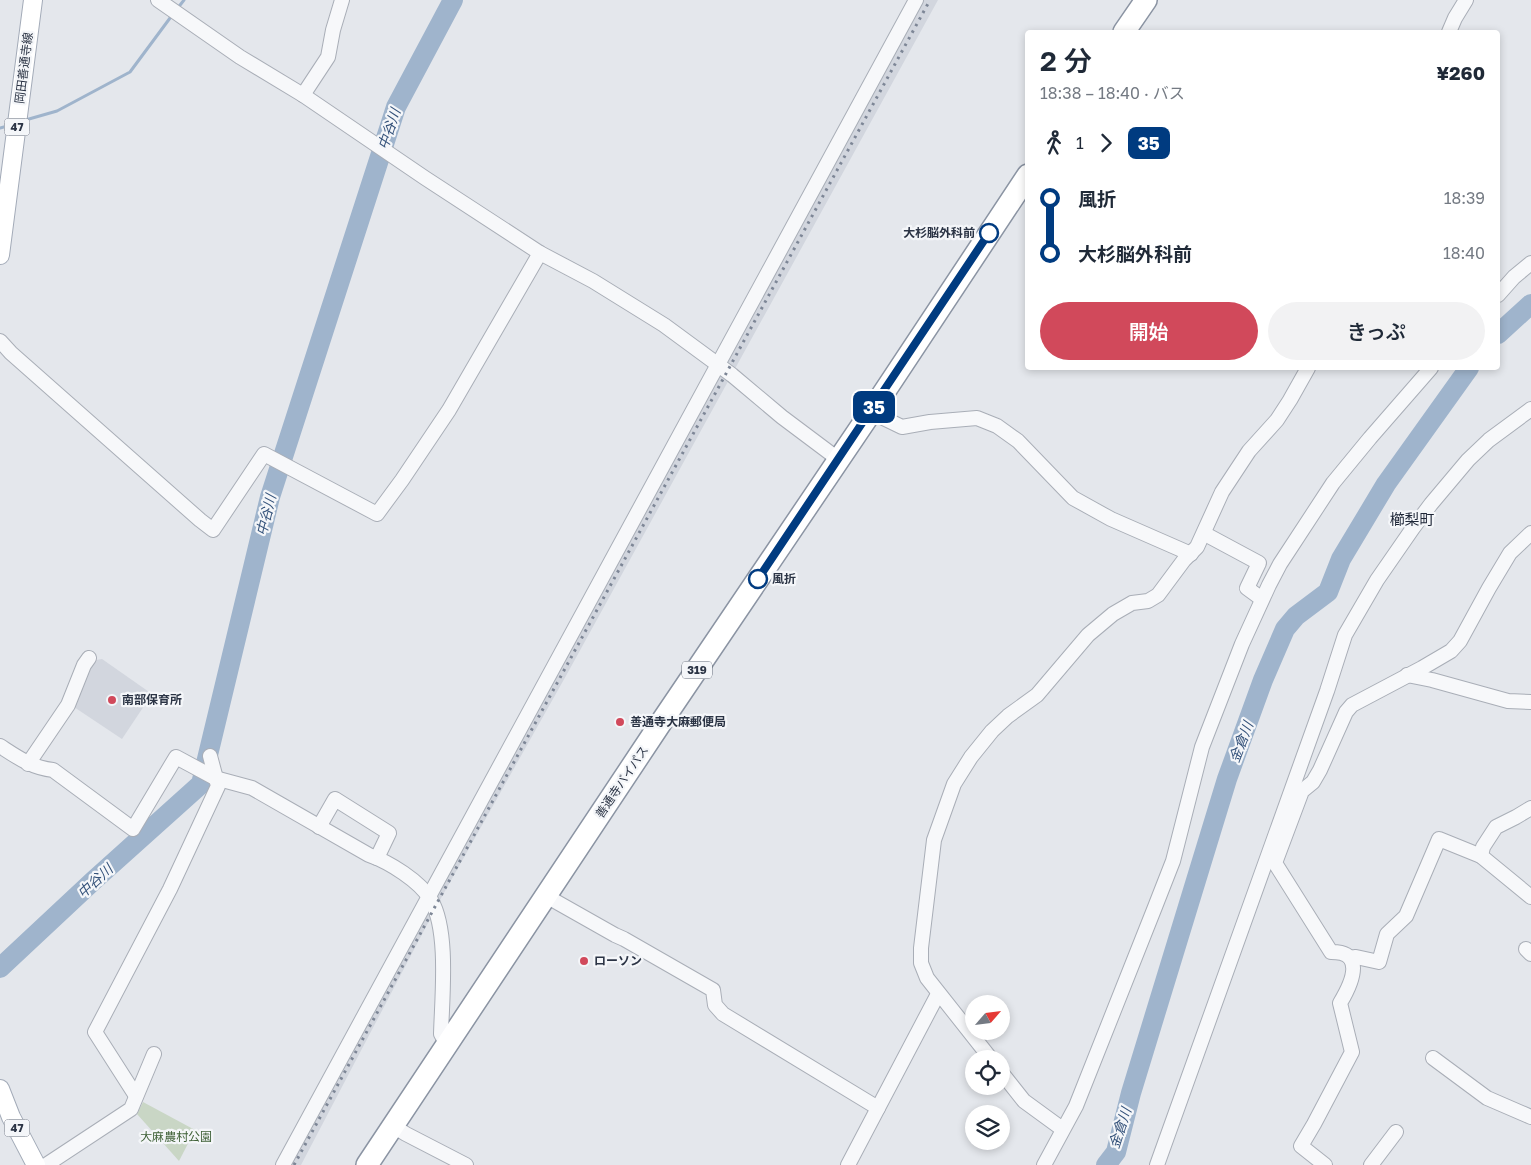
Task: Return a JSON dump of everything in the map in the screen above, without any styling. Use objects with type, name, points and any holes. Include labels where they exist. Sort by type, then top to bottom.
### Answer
[{"type":"highway","points":[[1125,30],[1146,0]]},
{"type":"highway","name":"善通寺バイパス","points":[[367,1165],[1025,180]]},
{"type":"main road","name":"岡田善通寺線","points":[[0,255],[33,0]]},
{"type":"main road","name":"47","points":[[0,1089],[11,1117],[36,1165]]},
{"type":"street","points":[[158,0],[240,57],[304,95],[425,178],[540,253],[593,281],[664,325],[838,459]]},
{"type":"street","points":[[304,95],[328,57],[333,30],[342,0]]},
{"type":"street","points":[[284,1165],[916,0]]},
{"type":"street","points":[[1450,30],[1466,0]]},
{"type":"street","points":[[0,342],[213,530],[264,454],[377,514],[449,410],[540,253]]},
{"type":"street","points":[[1500,293],[1531,263]]},
{"type":"street","points":[[983,1050],[926,978],[921,963],[921,948],[934,840],[954,784],[971,757],[992,731],[1008,716],[1037,695],[1088,635],[1113,614],[1132,604],[1148,601],[1158,595],[1184,560],[1197,547],[1222,492],[1248,452],[1277,420],[1307,370]]},
{"type":"street","points":[[1044,1165],[1076,1106],[1156,907],[1173,861],[1202,746],[1242,644],[1262,599],[1280,564],[1333,483],[1429,370]]},
{"type":"street","points":[[1531,409],[1489,440],[1468,460],[1431,504],[1377,580],[1345,635],[1326,691],[1275,863],[1331,952],[1342,953],[1350,958],[1356,957],[1379,962],[1387,934],[1406,916],[1439,839],[1480,856],[1495,866],[1531,897]]},
{"type":"street","points":[[871,412],[902,428],[930,422],[977,418],[997,426],[1018,441],[1073,498],[1111,519],[1191,554]]},
{"type":"street","points":[[1157,1165],[1297,789],[1313,782],[1346,712],[1352,705],[1422,668],[1451,650],[1460,641],[1510,553],[1531,533]]},
{"type":"street","points":[[1204,534],[1259,563],[1247,588],[1262,599]]},
{"type":"street","points":[[28,764],[68,705],[84,665],[89,658]]},
{"type":"street","points":[[1408,675],[1508,701],[1531,702]]},
{"type":"street","points":[[0,746],[28,764],[42,769],[53,770],[132,829],[176,757],[215,778],[252,788],[403,874],[429,896],[440,927],[443,947],[441,1034],[447,1046]]},
{"type":"street","points":[[136,1096],[95,1032],[170,889],[218,786],[210,756]]},
{"type":"street","points":[[319,827],[335,799],[389,833],[377,858]]},
{"type":"street","points":[[1480,856],[1483,847],[1496,827],[1531,808]]},
{"type":"street","points":[[546,896],[615,935],[624,938],[713,990],[715,1005],[723,1014],[878,1108]]},
{"type":"street","points":[[1325,1165],[1301,1146],[1352,1052],[1340,1003],[1350,985],[1352,966],[1350,958]]},
{"type":"street","points":[[848,1165],[938,994]]},
{"type":"street","points":[[46,1165],[131,1109],[154,1054]]},
{"type":"street","points":[[1433,1058],[1487,1098],[1531,1117]]},
{"type":"street","points":[[1010,1083],[1024,1101],[1061,1128]]},
{"type":"street","points":[[393,1126],[466,1165]]},
{"type":"street","points":[[1371,1165],[1396,1132]]},
{"type":"shaded area","points":[[923,0],[938,0],[567,674],[440,900],[301,1165],[289,1165],[722,367]]},
{"type":"shaded area","name":"南部保育所","points":[[102,659],[152,694],[122,739],[74,707],[89,665],[96,660]]},
{"type":"green space","name":"大麻農村公園","points":[[143,1102],[195,1130],[179,1161],[137,1114]]},
{"type":"waterway","points":[[177,9],[184,0]]},
{"type":"waterway","name":"中谷川","points":[[0,968],[201,784],[270,497],[396,107],[453,0]]},
{"type":"waterway","points":[[22,121],[57,111],[130,72],[173,14]]},
{"type":"waterway","points":[[0,128],[11,125]]},
{"type":"waterway","name":"金倉川","points":[[1500,332],[1531,304]]},
{"type":"waterway","name":"金倉川","points":[[1106,1165],[1116,1152],[1131,1093],[1227,779],[1263,680],[1285,629],[1296,616],[1328,592],[1341,559],[1386,484],[1468,370]]},
{"type":"railway","points":[[294,1165],[930,0]]},
{"type":"bus line","name":"35","points":[[758,579],[989,233]]},
{"type":"place","name":"大杉脳外科前","points":[[989,233]]},
{"type":"place","name":"風折","points":[[758,579]]},
{"type":"place","name":"南部保育所","points":[[112,700]]},
{"type":"place","name":"善通寺大麻郵便局","points":[[620,722]]},
{"type":"place","name":"ローソン","points":[[584,961]]},
{"type":"district","name":"櫛梨町","points":[[1412,520]]}]
